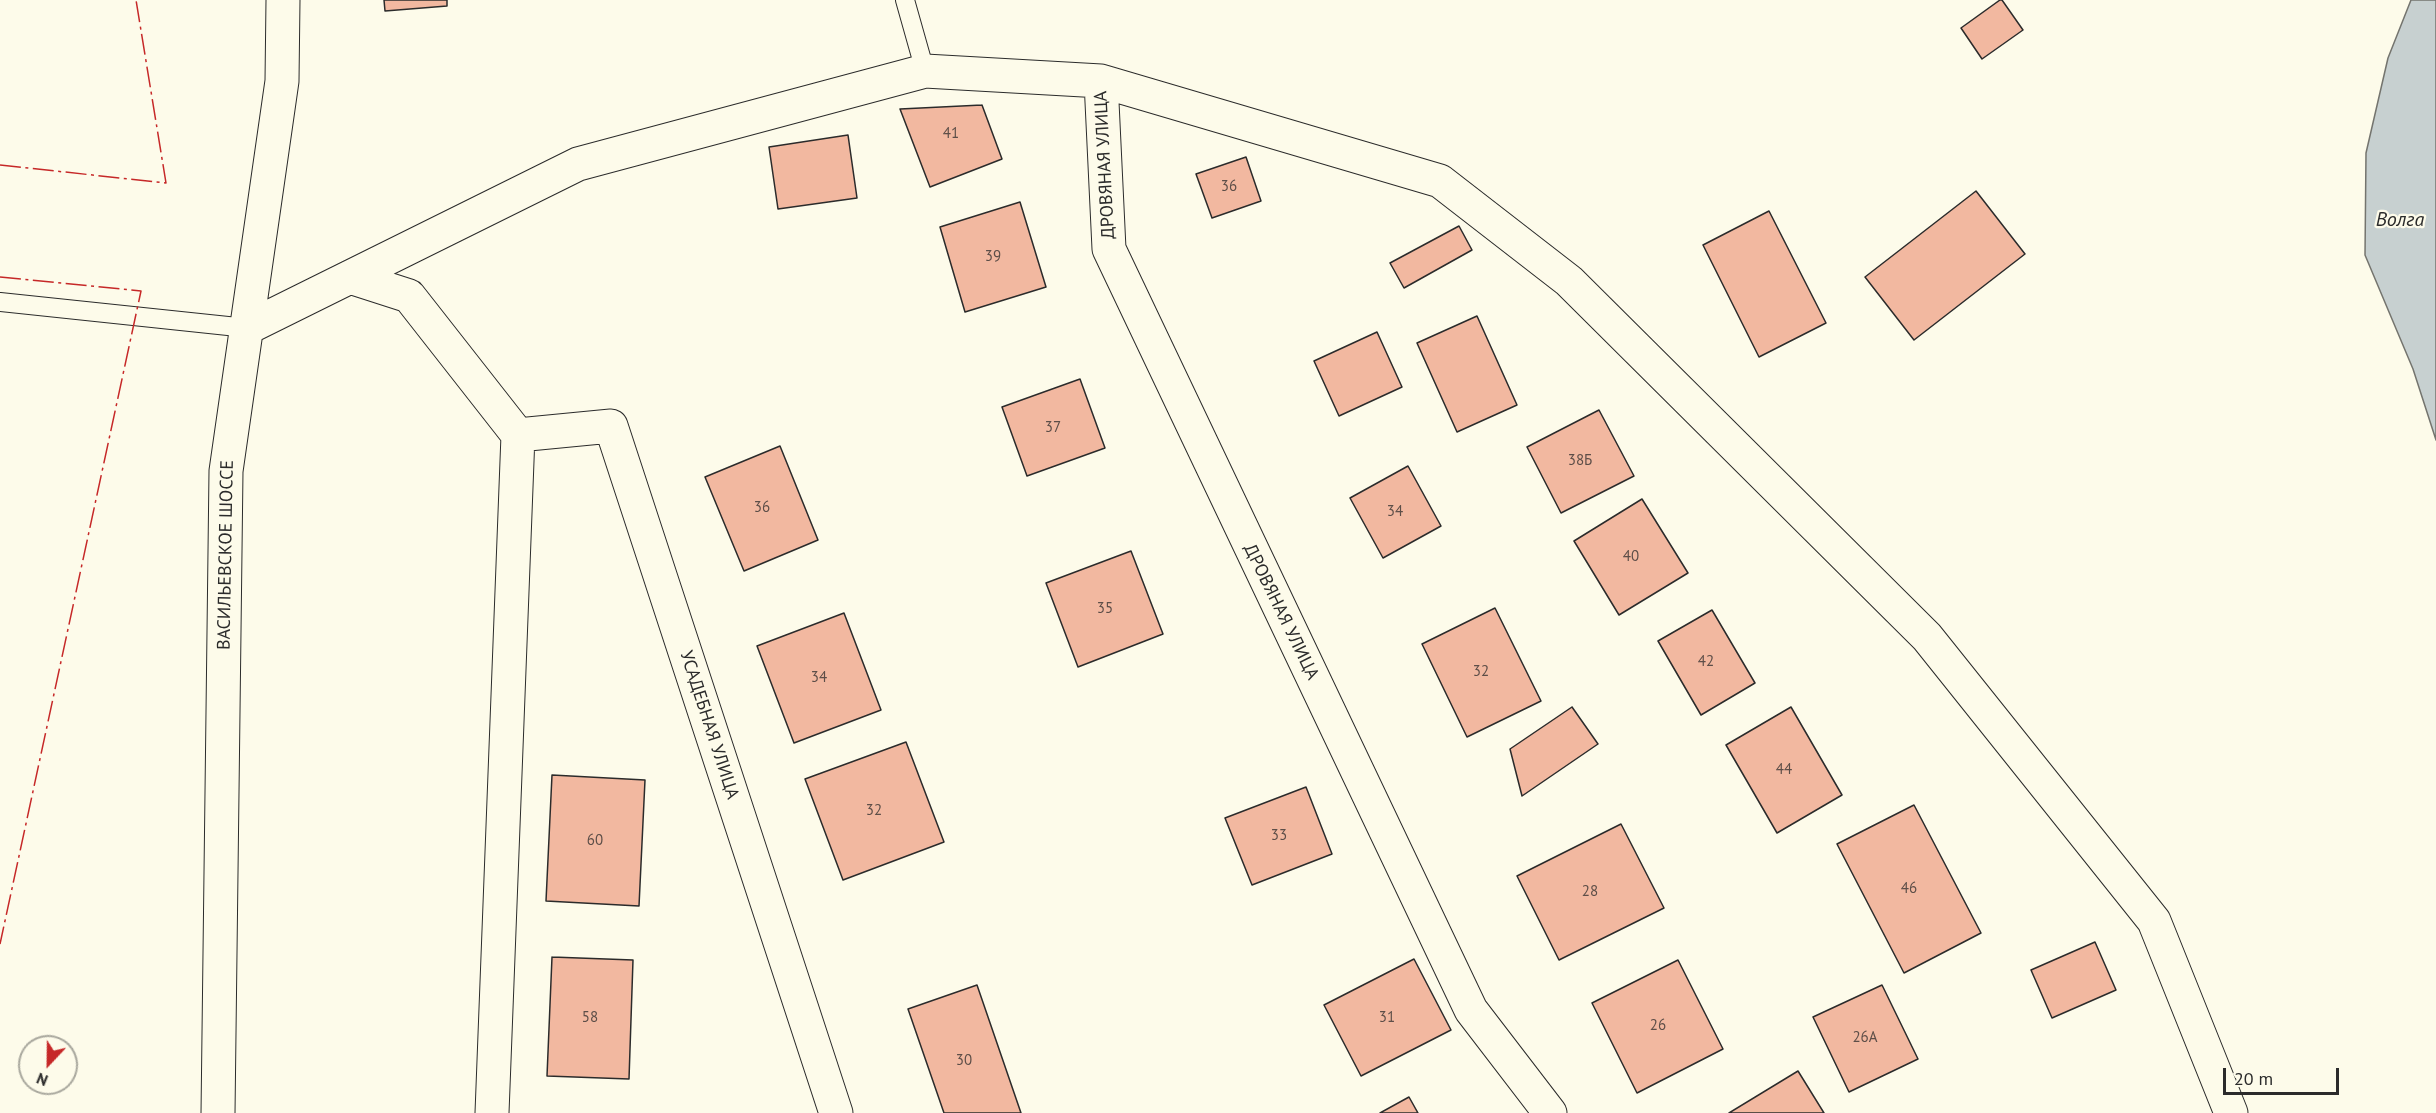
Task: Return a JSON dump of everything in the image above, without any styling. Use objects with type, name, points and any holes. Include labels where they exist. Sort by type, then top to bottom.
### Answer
[{"type":"street","name":"ВАСИЛЬЕВСКОЕ ШОССЕ","points":[[218,1113],[226,471],[282,81],[282,0]]},
{"type":"street","points":[[247,328],[578,164],[925,71],[1101,81],[1440,181],[1569,281],[1927,637],[2154,921],[2231,1113]]},
{"type":"street","name":"ДРОВЯНАЯ УЛИЦА","points":[[1101,81],[1109,249],[1471,1010],[1550,1113]]},
{"type":"street","points":[[350,277],[409,296],[518,435],[492,1113]]},
{"type":"street","name":"УСАДЕБНАЯ УЛИЦА","points":[[518,435],[611,426],[836,1113]]},
{"type":"lane","points":[[905,0],[925,71]]},
{"type":"lane","points":[[0,302],[247,328]]},
{"type":"water","name":"Волга","points":[[2411,0],[2436,0],[2436,440],[2413,369],[2365,255],[2366,153],[2388,58]]},
{"type":"building","points":[[384,0],[447,0],[447,6],[385,11]]},
{"type":"building","points":[[2000,0],[2023,30],[1982,59],[1961,28]]},
{"type":"building","points":[[982,105],[1002,159],[930,187],[900,109]]},
{"type":"building","points":[[848,135],[857,198],[778,209],[769,147]]},
{"type":"building","points":[[1246,157],[1261,201],[1212,218],[1196,174]]},
{"type":"building","points":[[1976,191],[2025,254],[1914,340],[1865,277]]},
{"type":"building","points":[[1020,202],[1046,287],[965,312],[940,227]]},
{"type":"building","points":[[1769,211],[1826,323],[1759,357],[1703,245]]},
{"type":"building","points":[[1459,226],[1472,250],[1404,288],[1390,263]]},
{"type":"building","points":[[1477,316],[1517,405],[1457,432],[1417,343]]},
{"type":"building","points":[[1377,332],[1402,387],[1339,416],[1314,361]]},
{"type":"building","points":[[1080,379],[1105,448],[1027,476],[1002,407]]},
{"type":"building","points":[[1599,410],[1634,476],[1561,513],[1527,447]]},
{"type":"building","points":[[780,446],[818,540],[744,571],[705,477]]},
{"type":"building","points":[[1408,466],[1441,526],[1383,558],[1350,498]]},
{"type":"building","points":[[1642,499],[1688,573],[1619,615],[1574,541]]},
{"type":"building","points":[[1131,551],[1163,634],[1078,667],[1046,583]]},
{"type":"building","points":[[1495,608],[1541,701],[1467,737],[1422,644]]},
{"type":"building","points":[[1712,610],[1755,683],[1701,715],[1658,641]]},
{"type":"building","points":[[844,613],[881,710],[794,743],[757,646]]},
{"type":"building","points":[[1572,707],[1598,744],[1522,796],[1510,749]]},
{"type":"building","points":[[1791,707],[1842,795],[1777,833],[1726,745]]},
{"type":"building","points":[[906,742],[944,842],[843,880],[805,779]]},
{"type":"building","points":[[552,775],[645,780],[639,906],[546,901]]},
{"type":"building","points":[[1306,787],[1332,854],[1252,885],[1225,818]]},
{"type":"building","points":[[1914,805],[1981,933],[1904,973],[1837,844]]},
{"type":"building","points":[[1621,824],[1664,908],[1559,960],[1517,876]]},
{"type":"building","points":[[2095,942],[2116,990],[2052,1018],[2031,970]]},
{"type":"building","points":[[552,957],[633,960],[629,1079],[547,1076]]},
{"type":"building","points":[[1414,959],[1451,1030],[1361,1076],[1324,1005]]},
{"type":"building","points":[[1678,960],[1723,1049],[1637,1093],[1592,1003]]},
{"type":"building","points":[[977,985],[1021,1113],[944,1113],[908,1009]]},
{"type":"building","points":[[1882,985],[1918,1059],[1849,1092],[1813,1017]]},
{"type":"building","points":[[1798,1071],[1824,1113],[1729,1113]]},
{"type":"building","points":[[1409,1097],[1418,1113],[1380,1113]]},
{"type":"power","points":[[0,165],[166,183],[136,0]]},
{"type":"power","points":[[0,277],[141,291],[0,944]]}]
